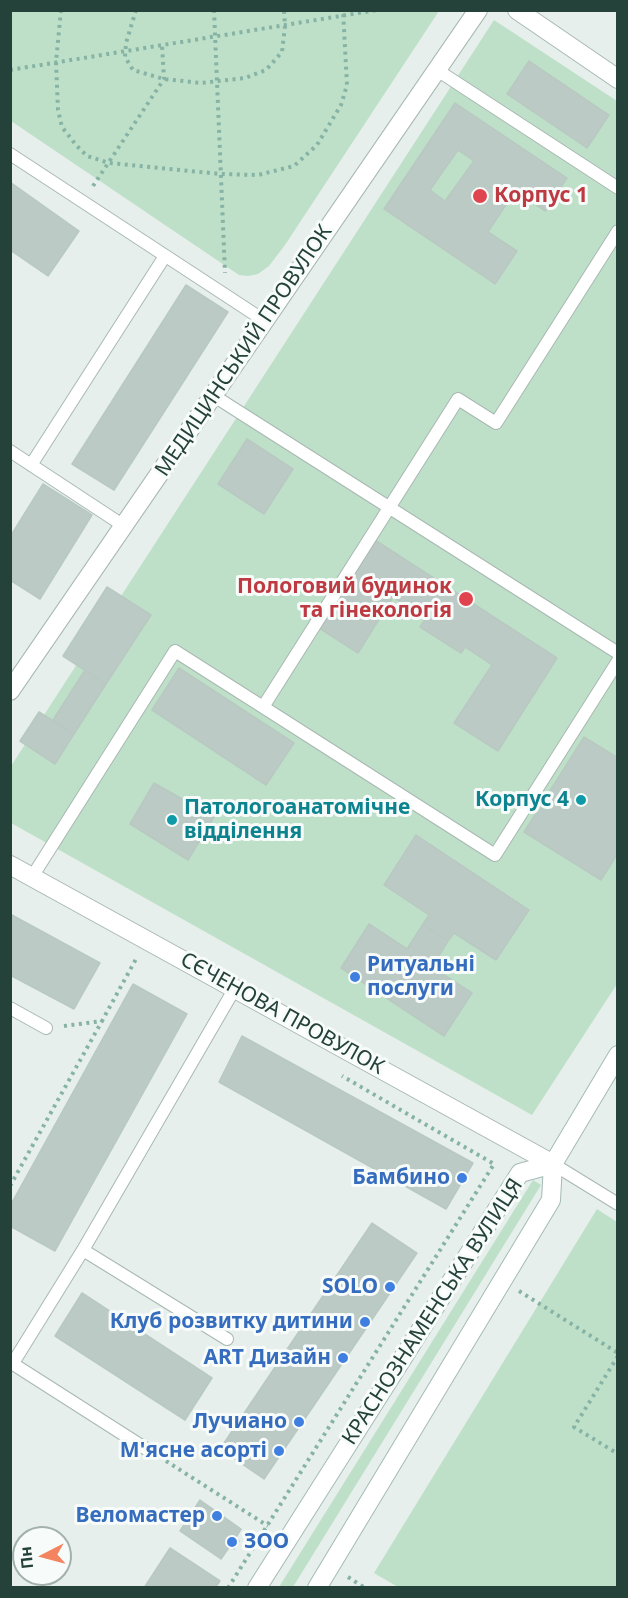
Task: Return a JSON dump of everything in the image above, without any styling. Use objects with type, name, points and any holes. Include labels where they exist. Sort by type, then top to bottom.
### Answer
[{"type":"street","name":"МЕДИЦИНСЬКИЙ ПРОВУЛОК","points":[[10,691],[478,10]]},
{"type":"street","points":[[518,11],[618,79]]},
{"type":"street","name":"СЄЧЕНОВА ПРОВУЛОК","points":[[10,865],[553,1164]]},
{"type":"street","points":[[553,1164],[618,1055]]},
{"type":"street","name":"КРАСНОЗНАМЕНСЬКА ВУЛИЦЯ","points":[[257,1587],[520,1173],[553,1164],[551,1200],[319,1587]]},
{"type":"lane","points":[[437,70],[618,188]]},
{"type":"lane","points":[[10,154],[265,321]]},
{"type":"lane","points":[[263,707],[458,399],[496,423],[618,231]]},
{"type":"lane","points":[[32,465],[165,256]]},
{"type":"lane","points":[[214,396],[618,653]]},
{"type":"lane","points":[[10,451],[124,526]]},
{"type":"lane","points":[[32,877],[175,651],[495,855],[618,662]]},
{"type":"lane","points":[[151,1452],[12,1363],[83,1250],[234,988]]},
{"type":"lane","points":[[10,1008],[46,1028]]},
{"type":"lane","points":[[553,1164],[618,1204]]},
{"type":"lane","points":[[83,1250],[227,1339]]},
{"type":"path","points":[[61,10],[56,62],[58,110],[62,127],[87,156],[109,163],[221,174],[258,175],[294,166],[317,145],[341,105],[347,85],[343,13]]},
{"type":"path","points":[[136,10],[126,43],[126,57],[133,70],[164,79],[201,83],[245,78],[266,69],[282,52],[284,10]]},
{"type":"path","points":[[214,10],[226,295]]},
{"type":"path","points":[[10,70],[285,26],[343,13],[377,10]]},
{"type":"path","points":[[83,202],[164,79],[162,45]]},
{"type":"path","points":[[10,1186],[136,959]]},
{"type":"path","points":[[46,1028],[102,1021]]},
{"type":"path","points":[[228,1587],[494,1164]]},
{"type":"path","points":[[502,1280],[618,1355],[574,1427],[618,1454]]},
{"type":"path","points":[[151,1452],[288,1539]]},
{"type":"green space","points":[[10,11],[439,11],[285,245],[269,266],[258,274],[248,276],[239,275],[11,121]]},
{"type":"green space","points":[[494,20],[617,101],[617,984],[532,1115],[11,823],[11,766]]},
{"type":"green space","points":[[533,1180],[541,1185],[293,1587],[279,1587]]},
{"type":"green space","points":[[597,1209],[617,1222],[617,1587],[398,1587],[374,1573]]},
{"type":"building","points":[[529,61],[609,115],[587,148],[507,94]]},
{"type":"building","name":"Корпус 1","points":[[455,103],[567,178],[545,211],[515,191],[488,232],[517,251],[495,284],[384,209]],"holes":[[[458,150],[474,161],[445,201],[430,190]]]},
{"type":"building","points":[[10,182],[79,231],[48,276],[10,250]]},
{"type":"building","points":[[186,285],[228,312],[114,490],[72,464]]},
{"type":"building","points":[[247,439],[293,469],[264,514],[218,484]]},
{"type":"building","points":[[43,484],[92,515],[40,599],[10,580],[10,537]]},
{"type":"building","points":[[375,540],[557,658],[498,751],[454,723],[492,665],[465,647],[461,653],[420,627],[426,618],[393,597],[358,653],[319,628]]},
{"type":"building","points":[[107,587],[151,615],[106,684],[63,656]]},
{"type":"building","points":[[179,668],[294,743],[266,785],[152,710]]},
{"type":"building","points":[[85,670],[106,684],[74,734],[53,720]]},
{"type":"building","points":[[39,712],[74,734],[55,764],[20,741]]},
{"type":"building","name":"Корпус 4","points":[[584,737],[618,758],[618,853],[601,880],[524,832]]},
{"type":"building","name":"Патологоанатомічне відділення","points":[[154,783],[214,817],[188,860],[130,824]]},
{"type":"building","points":[[416,835],[529,910],[496,960],[454,933],[448,941],[423,924],[429,915],[384,885]]},
{"type":"building","points":[[10,914],[100,963],[74,1009],[10,975]]},
{"type":"building","points":[[369,924],[407,949],[423,924],[448,941],[432,967],[472,993],[444,1036],[341,968]]},
{"type":"building","points":[[133,984],[187,1014],[55,1251],[10,1226],[10,1206]]},
{"type":"building","points":[[242,1036],[473,1163],[446,1209],[219,1082]]},
{"type":"building","points":[[372,1223],[417,1253],[264,1479],[220,1449]]},
{"type":"building","points":[[82,1293],[212,1378],[185,1420],[55,1336]]},
{"type":"building","points":[[200,1500],[241,1529],[235,1539],[239,1541],[234,1549],[230,1546],[221,1559],[180,1531]]},
{"type":"building","points":[[170,1548],[220,1581],[215,1588],[144,1588]]},
{"type":"place","name":"Корпус 1","points":[[480,196]]},
{"type":"place","name":"Пологовий будинок та гінекологія","points":[[466,599]]},
{"type":"place","name":"Корпус 4","points":[[581,800]]},
{"type":"place","name":"Патологоанатомічне відділення","points":[[172,820]]},
{"type":"place","name":"Ритуальні послуги","points":[[355,977]]},
{"type":"place","name":"Бамбино","points":[[462,1178]]},
{"type":"place","name":"SOLO","points":[[390,1287]]},
{"type":"place","name":"Клуб розвитку дитини","points":[[365,1322]]},
{"type":"place","name":"ART Дизайн","points":[[343,1358]]},
{"type":"place","name":"Лучиано","points":[[299,1422]]},
{"type":"place","name":"М'ясне асорті","points":[[279,1451]]},
{"type":"place","name":"Веломастер","points":[[217,1516]]},
{"type":"place","name":"ЗОО","points":[[232,1542]]}]
